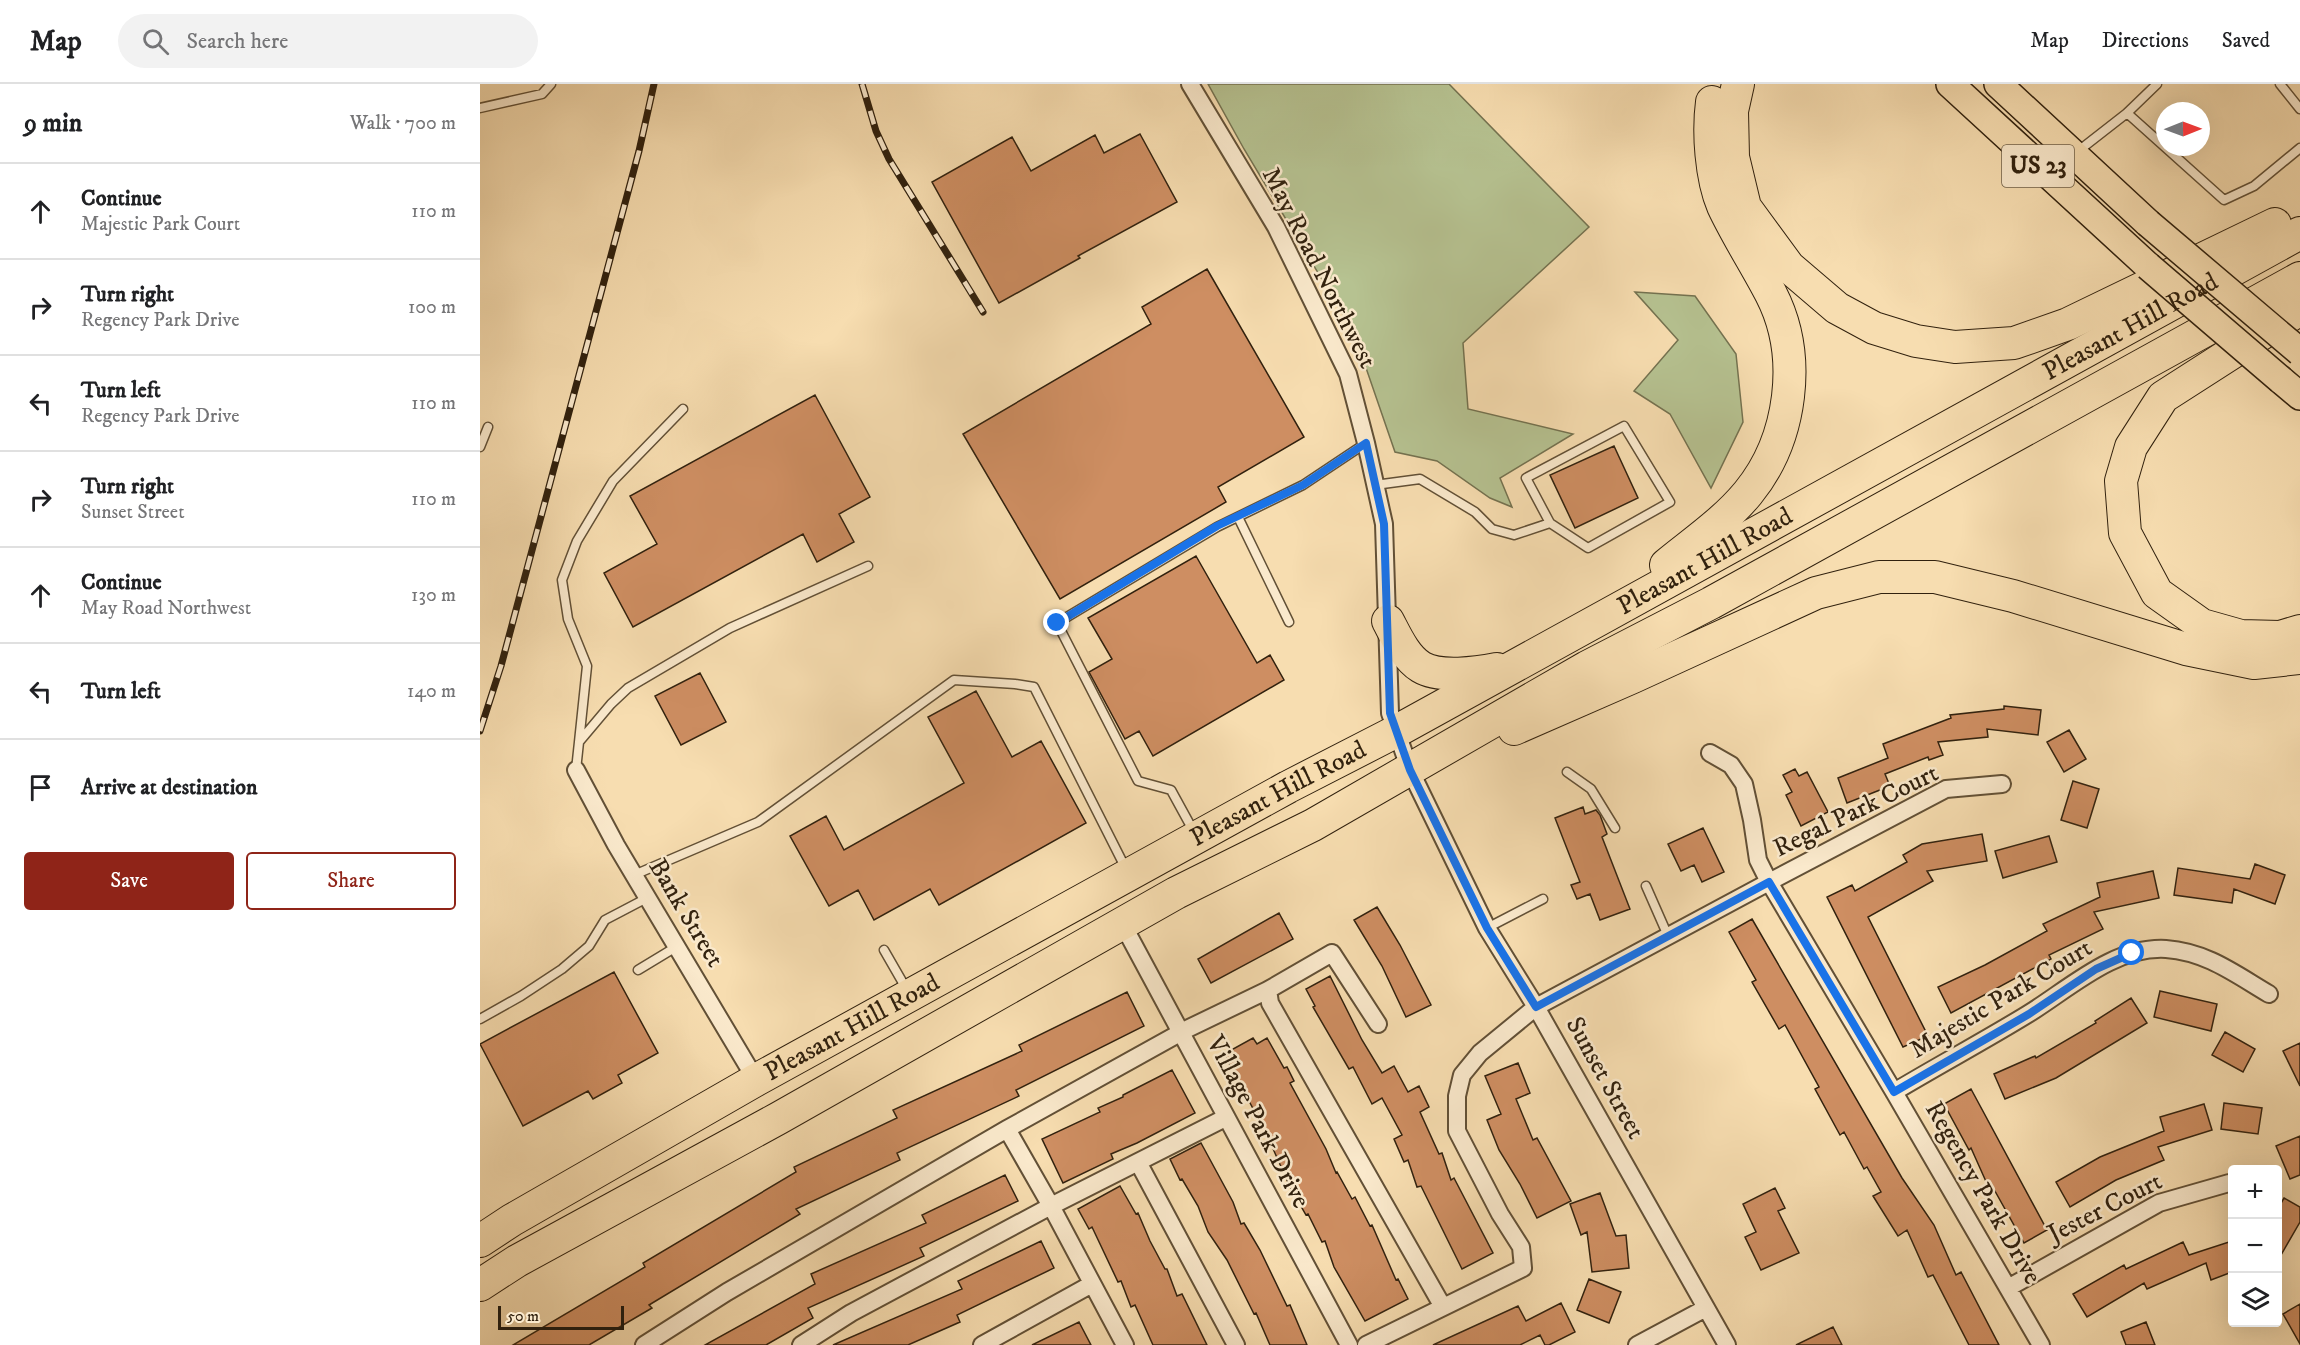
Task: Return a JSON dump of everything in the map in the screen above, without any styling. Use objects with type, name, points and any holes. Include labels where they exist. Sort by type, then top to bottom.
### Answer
[{"type":"highway","points":[[1606,614],[1726,516],[1749,492],[1774,452],[1785,411],[1790,372],[1786,337],[1773,297],[1722,204],[1710,153],[1711,105],[1716,84]]},
{"type":"highway","points":[[1738,84],[1732,111],[1733,157],[1746,207],[1789,267],[1837,308],[1874,328],[1916,341],[1954,347],[2014,343],[2068,324],[2300,212]]},
{"type":"highway","points":[[1749,84],[1742,113],[1743,153],[1754,196],[1789,267]]},
{"type":"highway","name":"Pleasant Hill Road","points":[[480,1241],[512,1220],[756,1080],[1288,787],[1397,731],[2300,233]]},
{"type":"highway","name":"Pleasant Hill Road","points":[[480,1285],[517,1261],[779,1118],[1176,893],[1313,825],[1587,667],[1711,603],[2300,278]]},
{"type":"highway","points":[[2300,309],[2163,397],[2131,447],[2121,481],[2125,533],[2157,593],[2202,625],[2241,636],[2280,637],[2300,631]]},
{"type":"highway","points":[[1410,770],[1443,763],[1816,593],[1879,577],[1935,577],[2013,596],[2186,649],[2254,663],[2300,658]]},
{"type":"highway","points":[[2013,596],[2118,650],[2230,678],[2281,681],[2300,677]]},
{"type":"highway","points":[[1388,621],[1403,649],[1422,667],[1445,673],[1481,672],[1515,665]]},
{"type":"main road","name":"US 23","points":[[1950,84],[2126,248],[2291,388]]},
{"type":"main road","name":"US 23","points":[[1998,84],[2148,223],[2300,352]]},
{"type":"street","name":"May Road Northwest","points":[[1190,84],[1281,237],[1347,374],[1366,443],[1384,524],[1390,712],[1410,770]]},
{"type":"street","name":"Regency Park Drive","points":[[1710,753],[1731,765],[1744,784],[1758,860],[1769,882],[2041,1345]]},
{"type":"street","name":"Bank Street","points":[[576,770],[647,898],[756,1080]]},
{"type":"street","name":"Sunset Street","points":[[1410,770],[1487,928],[1536,1007],[1727,1345]]},
{"type":"street","name":"Regal Park Court","points":[[1769,882],[1946,789],[2002,784]]},
{"type":"street","points":[[1366,1345],[1523,1268],[1521,1246],[1500,1214],[1457,1131],[1457,1096],[1462,1075],[1480,1053],[1536,1007],[1769,882]]},
{"type":"street","name":"Village Park Drive","points":[[1122,923],[1349,1345]]},
{"type":"street","name":"Majestic Park Court","points":[[1894,1092],[2029,1014],[2096,969],[2132,953],[2165,949],[2213,960],[2269,994]]},
{"type":"street","points":[[644,1345],[727,1292],[1008,1129],[1181,1033],[1268,990],[1332,953],[1378,1024]]},
{"type":"street","points":[[1268,990],[1270,1003],[1443,1307]]},
{"type":"street","points":[[801,1345],[851,1312],[1051,1206],[1225,1118]]},
{"type":"street","points":[[1008,1129],[1125,1345]]},
{"type":"street","points":[[1138,1162],[1236,1345]]},
{"type":"street","name":"Jester Court","points":[[2008,1288],[2159,1203],[2228,1183]]},
{"type":"street","points":[[982,1345],[1092,1284]]},
{"type":"street","points":[[1637,1345],[1706,1308]]},
{"type":"lane","points":[[480,108],[542,94],[551,84]]},
{"type":"lane","points":[[2074,154],[2127,113],[2157,84]]},
{"type":"lane","points":[[2280,84],[2300,109]]},
{"type":"lane","points":[[2127,113],[2224,200],[2254,186],[2300,148]]},
{"type":"lane","points":[[576,770],[587,666],[568,619],[562,580],[577,541],[613,481],[683,409]]},
{"type":"lane","points":[[1624,426],[1670,502],[1588,548],[1550,523],[1526,478],[1624,426]]},
{"type":"lane","points":[[480,447],[488,427]]},
{"type":"lane","points":[[1197,837],[1171,790],[1138,781],[1057,623],[1217,526],[1303,485],[1366,443]]},
{"type":"lane","points":[[1375,485],[1420,479],[1475,513],[1492,529],[1514,536],[1550,523]]},
{"type":"lane","points":[[1238,517],[1289,622]]},
{"type":"lane","points":[[579,742],[611,704],[628,688],[730,628],[868,566]]},
{"type":"lane","points":[[634,875],[758,822],[954,680],[1034,687],[1129,875]]},
{"type":"lane","points":[[1567,772],[1591,789],[1615,828]]},
{"type":"lane","points":[[1646,886],[1668,936]]},
{"type":"lane","points":[[480,1019],[522,996],[562,969],[589,946],[605,920],[647,898]]},
{"type":"lane","points":[[1487,928],[1544,899]]},
{"type":"lane","points":[[638,970],[676,947]]},
{"type":"lane","points":[[884,950],[910,995]]},
{"type":"green space","points":[[1208,84],[1449,84],[1589,227],[1463,343],[1468,409],[1573,434],[1500,478],[1512,507],[1490,498],[1437,461],[1395,452],[1354,333],[1244,149]]},
{"type":"green space","points":[[1635,292],[1695,296],[1736,354],[1743,422],[1711,488],[1670,414],[1634,391],[1678,340]]},
{"type":"building","points":[[1140,134],[1177,202],[1078,256],[1080,258],[999,303],[932,182],[1012,137],[1031,171],[1095,135],[1104,153]]},
{"type":"building","points":[[1207,269],[1304,437],[1218,487],[1226,502],[1060,599],[963,434],[1151,324],[1142,307]]},
{"type":"building","points":[[815,395],[870,497],[839,514],[854,542],[817,562],[803,534],[633,627],[604,573],[657,544],[630,496]]},
{"type":"building","points":[[1614,446],[1638,498],[1575,528],[1550,475]]},
{"type":"building","points":[[1196,556],[1257,663],[1270,655],[1284,680],[1153,756],[1139,731],[1125,739],[1089,672],[1112,659],[1088,618]]},
{"type":"building","points":[[700,673],[726,722],[681,745],[655,696]]},
{"type":"building","points":[[976,691],[1012,757],[1041,741],[1086,823],[939,905],[930,889],[874,920],[858,890],[829,906],[790,836],[826,816],[844,850],[964,783],[928,717]]},
{"type":"building","points":[[2004,706],[2041,710],[2038,735],[1987,729],[1988,737],[1938,742],[1943,755],[1929,760],[1928,757],[1885,774],[1890,786],[1847,803],[1838,778],[1888,758],[1883,744],[1951,718],[1950,715],[2004,709]]},
{"type":"building","points":[[2069,730],[2086,759],[2064,772],[2047,742]]},
{"type":"building","points":[[1795,769],[1799,776],[1807,772],[1828,812],[1801,826],[1786,795],[1792,792],[1783,775]]},
{"type":"building","points":[[2073,781],[2099,789],[2087,828],[2061,820]]},
{"type":"building","points":[[1583,807],[1585,814],[1596,810],[1600,815],[1607,834],[1602,837],[1630,909],[1600,920],[1590,894],[1577,899],[1571,885],[1580,882],[1555,818]]},
{"type":"building","points":[[1703,828],[1724,872],[1702,882],[1694,865],[1681,871],[1668,844]]},
{"type":"building","points":[[1982,834],[1987,861],[1927,871],[1933,881],[1868,917],[1928,1036],[1903,1047],[1827,897],[1852,885],[1855,891],[1907,862],[1903,855],[1922,844]]},
{"type":"building","points":[[2049,836],[2057,862],[2003,878],[1995,851]]},
{"type":"building","points":[[2255,864],[2285,875],[2275,904],[2234,889],[2232,903],[2174,895],[2178,868],[2250,879]]},
{"type":"building","points":[[2153,871],[2159,898],[2094,912],[2103,929],[2049,955],[2051,959],[1951,1013],[1938,987],[1985,965],[2047,931],[2043,924],[2100,897],[2097,883]]},
{"type":"building","points":[[1377,907],[1400,945],[1431,1005],[1406,1017],[1382,966],[1354,920]]},
{"type":"building","points":[[1279,913],[1293,939],[1211,983],[1198,959]]},
{"type":"building","points":[[1752,919],[1902,1178],[1934,1225],[1956,1275],[1961,1272],[1999,1345],[1969,1345],[1933,1275],[1928,1277],[1907,1230],[1898,1236],[1873,1196],[1881,1192],[1867,1167],[1864,1169],[1844,1132],[1840,1135],[1815,1089],[1819,1087],[1785,1025],[1779,1029],[1752,982],[1756,980],[1729,932]]},
{"type":"building","points":[[614,972],[658,1053],[618,1075],[622,1083],[593,1099],[588,1091],[523,1126],[480,1044]]},
{"type":"building","points":[[1330,976],[1362,1040],[1382,1073],[1394,1066],[1408,1092],[1419,1086],[1429,1107],[1420,1112],[1439,1154],[1442,1153],[1451,1180],[1454,1178],[1493,1253],[1462,1269],[1421,1186],[1417,1187],[1408,1160],[1404,1162],[1394,1139],[1402,1135],[1382,1098],[1372,1104],[1353,1067],[1349,1069],[1313,1007],[1315,1006],[1306,989]]},
{"type":"building","points":[[2160,991],[2217,1004],[2211,1031],[2154,1017]]},
{"type":"building","points":[[1127,992],[1144,1026],[1016,1090],[1019,1096],[897,1153],[900,1160],[796,1209],[800,1214],[649,1305],[652,1308],[589,1345],[513,1345],[645,1267],[643,1263],[796,1172],[794,1167],[897,1118],[893,1110],[1022,1051],[1019,1045]]},
{"type":"building","points":[[2131,998],[2147,1023],[2056,1078],[2005,1099],[1994,1074],[2035,1056],[2036,1058],[2096,1023],[2095,1021]]},
{"type":"building","points":[[2225,1032],[2255,1049],[2243,1072],[2212,1055]]},
{"type":"building","points":[[1253,1038],[1257,1044],[1267,1038],[1284,1068],[1287,1067],[1294,1081],[1290,1083],[1326,1149],[1336,1173],[1352,1199],[1355,1197],[1370,1226],[1372,1225],[1396,1280],[1398,1279],[1408,1299],[1365,1321],[1334,1267],[1325,1241],[1322,1242],[1308,1214],[1306,1215],[1290,1187],[1266,1133],[1224,1054]]},
{"type":"building","points":[[2300,1043],[2300,1086],[2283,1051]]},
{"type":"building","points":[[1518,1063],[1530,1093],[1516,1099],[1533,1140],[1537,1138],[1571,1201],[1537,1218],[1499,1150],[1487,1120],[1501,1114],[1485,1076]]},
{"type":"building","points":[[1172,1070],[1195,1113],[1111,1154],[1113,1159],[1063,1183],[1042,1139],[1100,1112],[1098,1108]]},
{"type":"building","points":[[1971,1089],[2047,1230],[2024,1243],[1991,1184],[1988,1186],[1971,1148],[1969,1150],[1944,1104]]},
{"type":"building","points":[[2224,1103],[2262,1108],[2258,1134],[2221,1129]]},
{"type":"building","points":[[2204,1104],[2212,1130],[2158,1147],[2164,1160],[2116,1180],[2070,1207],[2056,1182],[2100,1157],[2164,1131],[2160,1117]]},
{"type":"building","points":[[2300,1136],[2300,1175],[2290,1179],[2276,1146]]},
{"type":"building","points":[[1201,1143],[1233,1202],[1241,1224],[1244,1223],[1260,1250],[1287,1306],[1290,1305],[1307,1345],[1270,1345],[1256,1313],[1254,1314],[1227,1260],[1208,1232],[1198,1206],[1182,1179],[1180,1180],[1170,1159]]},
{"type":"building","points":[[1005,1175],[1018,1201],[920,1248],[924,1256],[808,1308],[813,1318],[766,1345],[705,1345],[815,1284],[811,1274],[926,1223],[922,1215]]},
{"type":"building","points":[[1120,1186],[1136,1214],[1138,1213],[1150,1241],[1167,1269],[1177,1296],[1182,1294],[1207,1345],[1153,1345],[1135,1305],[1131,1307],[1121,1281],[1118,1282],[1092,1227],[1089,1229],[1078,1209]]},
{"type":"building","points":[[1775,1188],[1785,1208],[1778,1211],[1799,1253],[1761,1270],[1745,1237],[1756,1232],[1743,1204]]},
{"type":"building","points":[[1600,1193],[1616,1236],[1626,1235],[1629,1268],[1592,1272],[1587,1232],[1581,1235],[1570,1204]]},
{"type":"building","points":[[2284,1198],[2300,1207],[2300,1222],[2282,1253],[2282,1219]]},
{"type":"building","points":[[1041,1241],[1054,1268],[957,1315],[960,1322],[908,1345],[833,1345],[962,1289],[958,1281]]},
{"type":"building","points":[[2183,1242],[2189,1255],[2228,1242],[2228,1274],[2211,1280],[2206,1263],[2147,1289],[2144,1283],[2087,1317],[2073,1294],[2124,1265],[2126,1269]]},
{"type":"building","points":[[1589,1279],[1621,1292],[1609,1323],[1577,1310]]},
{"type":"building","points":[[1561,1303],[1575,1332],[1549,1345],[1545,1345],[1540,1335],[1520,1345],[1433,1345],[1518,1306],[1526,1321]]},
{"type":"building","points":[[2300,1304],[2300,1344],[2283,1314]]},
{"type":"building","points":[[1079,1322],[1091,1345],[1032,1345]]},
{"type":"building","points":[[2146,1322],[2155,1345],[2126,1345],[2121,1332]]},
{"type":"building","points":[[1833,1327],[1842,1345],[1796,1345]]},
{"type":"railway","points":[[480,731],[501,666],[639,151],[654,84]]},
{"type":"railway","points":[[862,84],[876,131],[889,159],[983,312]]},
{"type":"route","points":[[1057,623],[1217,526],[1303,485],[1366,443],[1384,524],[1390,713],[1410,770],[1487,928],[1536,1007],[1769,882],[1894,1092],[2029,1014],[2096,969],[2132,953]]}]
